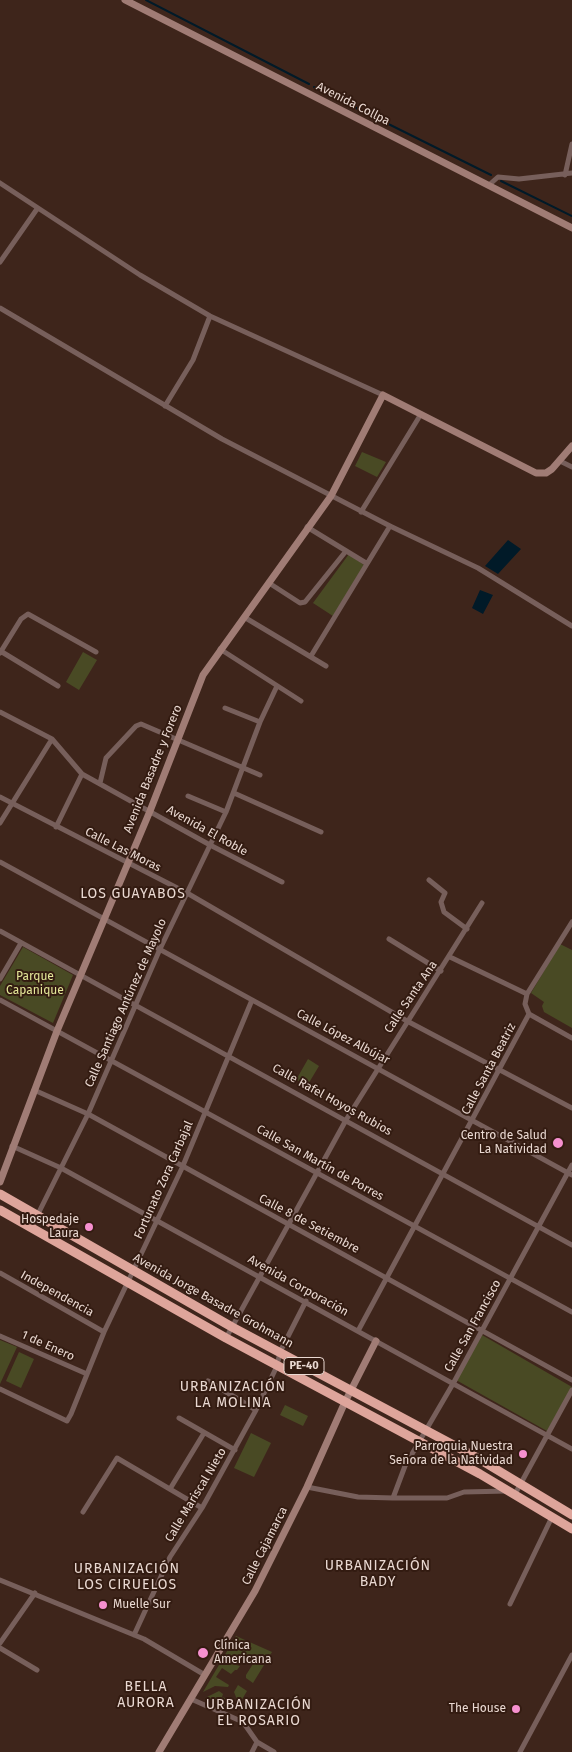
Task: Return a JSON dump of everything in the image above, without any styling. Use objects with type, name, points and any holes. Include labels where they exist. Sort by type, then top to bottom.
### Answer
[{"type":"highway","name":"Avenida Jorge Basadre Grohmann","points":[[0,1194],[232,1327],[425,1430],[572,1515]]},
{"type":"highway","name":"Avenida Jorge Basadre Grohmann","points":[[0,1210],[226,1338],[513,1493],[572,1529]]},
{"type":"street","name":"Avenida Collpa","points":[[125,0],[572,228]]},
{"type":"street","points":[[565,174],[572,144]]},
{"type":"street","points":[[490,186],[498,177],[519,179],[572,174]]},
{"type":"street","points":[[0,183],[140,275],[210,316],[383,395],[541,474],[546,473],[560,461],[572,446]]},
{"type":"street","points":[[0,262],[37,209]]},
{"type":"street","points":[[0,308],[222,440],[330,496],[478,568],[572,626]]},
{"type":"street","points":[[165,406],[193,360],[210,316]]},
{"type":"street","name":"Avenida Basadre y Forero","points":[[0,1182],[34,1090],[150,811],[203,675],[330,496],[383,395]]},
{"type":"street","points":[[362,512],[421,414]]},
{"type":"street","points":[[560,461],[572,467]]},
{"type":"street","points":[[311,656],[390,526]]},
{"type":"street","points":[[308,527],[366,563]]},
{"type":"street","points":[[269,583],[300,604],[305,602],[346,551]]},
{"type":"street","points":[[58,686],[1,652],[21,619],[28,614],[96,652]]},
{"type":"street","points":[[244,617],[326,666]]},
{"type":"street","points":[[220,649],[301,701]]},
{"type":"street","name":"Calle Santiago Antúnez de Mayolo","points":[[31,1228],[88,1114],[160,949],[226,812],[260,722],[277,686]]},
{"type":"street","points":[[225,708],[260,722]]},
{"type":"street","name":"Avenida El Roble","points":[[0,712],[52,739],[82,774],[282,882]]},
{"type":"street","points":[[100,783],[106,758],[136,726],[143,725],[260,775]]},
{"type":"street","points":[[0,823],[11,802],[52,739]]},
{"type":"street","points":[[56,827],[82,774]]},
{"type":"street","points":[[234,792],[321,832]]},
{"type":"street","points":[[188,796],[226,812]]},
{"type":"street","name":"Calle Las Moras","points":[[0,797],[186,893],[407,1021],[572,1108]]},
{"type":"street","name":"Calle López Albújar","points":[[0,862],[570,1173]]},
{"type":"street","points":[[428,880],[445,892],[441,902],[444,912],[467,929]]},
{"type":"street","name":"Calle Santa Ana","points":[[226,1338],[377,1067],[441,971],[482,904]]},
{"type":"street","points":[[450,957],[528,994],[572,922]]},
{"type":"street","name":"Calle Rafel Hoyos Rubios","points":[[0,931],[572,1245]]},
{"type":"street","points":[[389,939],[441,971]]},
{"type":"street","points":[[0,978],[21,943]]},
{"type":"street","name":"Calle Santa Beatriz","points":[[358,1331],[529,1014],[525,1004],[528,994]]},
{"type":"street","name":"Calle San Martín de Porres","points":[[0,1000],[572,1312]]},
{"type":"street","name":"Fortunato Zora Carbajal","points":[[0,1389],[67,1420],[132,1270],[158,1221],[182,1168],[204,1111],[252,1000]]},
{"type":"street","points":[[529,1014],[572,1038]]},
{"type":"street","name":"Calle 8 de Setiembre","points":[[34,1090],[88,1114],[182,1168],[289,1224],[572,1380]]},
{"type":"street","name":"Avenida Corporación","points":[[12,1146],[61,1168],[454,1382],[572,1449]]},
{"type":"street","name":"Calle San Francisco","points":[[393,1498],[405,1466],[454,1382],[538,1226],[570,1173],[572,1165]]},
{"type":"street","name":"Independencia","points":[[0,1273],[104,1332]]},
{"type":"street","name":"Calle Mariscal Nieto","points":[[134,1635],[170,1557],[202,1508],[256,1410],[277,1366],[280,1352],[306,1301]]},
{"type":"street","name":"1 de Enero","points":[[0,1336],[87,1374]]},
{"type":"street","name":"Calle Cajamarca","points":[[159,1752],[255,1591],[307,1487],[344,1402],[376,1341]]},
{"type":"street","points":[[208,1381],[256,1410]]},
{"type":"street","points":[[307,1487],[358,1497],[447,1498],[464,1492],[513,1493],[520,1484],[572,1390]]},
{"type":"street","points":[[179,1418],[235,1450]]},
{"type":"street","points":[[170,1489],[204,1433]]},
{"type":"street","points":[[83,1512],[117,1458],[202,1508]]},
{"type":"street","points":[[510,1604],[552,1517]]},
{"type":"street","points":[[0,1580],[36,1593],[134,1635],[205,1675]]},
{"type":"street","points":[[0,1643],[36,1593]]},
{"type":"street","points":[[0,1648],[37,1670]]},
{"type":"street","points":[[520,1752],[572,1655]]},
{"type":"street","points":[[191,1698],[244,1722],[257,1742],[274,1752]]},
{"type":"street","points":[[252,1752],[257,1742]]},
{"type":"green space","points":[[362,452],[386,462],[377,477],[355,466]]},
{"type":"green space","points":[[349,554],[364,565],[333,616],[313,603]]},
{"type":"green space","points":[[83,652],[97,660],[79,690],[66,682]]},
{"type":"green space","points":[[560,944],[572,950],[572,1028],[544,1012],[542,1006],[544,1002],[531,993]]},
{"type":"green space","name":"Parque Capanique","points":[[23,947],[73,975],[53,1023],[0,995],[0,986]]},
{"type":"green space","points":[[308,1059],[319,1066],[307,1086],[296,1080]]},
{"type":"green space","points":[[482,1335],[572,1387],[547,1431],[456,1380]]},
{"type":"green space","points":[[0,1340],[17,1347],[0,1384]]},
{"type":"green space","points":[[19,1352],[34,1359],[21,1388],[6,1381]]},
{"type":"green space","points":[[285,1405],[308,1416],[303,1426],[280,1415]]},
{"type":"green space","points":[[251,1433],[271,1443],[254,1477],[234,1468]]},
{"type":"green space","points":[[236,1636],[272,1652],[253,1683],[246,1678],[246,1675],[253,1664],[234,1655],[230,1660],[232,1664],[240,1666],[237,1670],[231,1674],[222,1668],[216,1677],[229,1685],[228,1687],[215,1686],[203,1692]]},
{"type":"green space","points":[[238,1685],[247,1691],[237,1708],[238,1702],[234,1692]]},
{"type":"green space","points":[[219,1691],[223,1694],[222,1697],[230,1700],[230,1710],[205,1698]]},
{"type":"water","points":[[508,540],[521,549],[498,574],[485,566]]},
{"type":"water","points":[[480,590],[493,595],[483,614],[472,608]]},
{"type":"waterway","points":[[146,0],[309,84]]},
{"type":"waterway","points":[[314,87],[491,175]]},
{"type":"waterway","points":[[501,181],[572,216]]},
{"type":"place","name":"Centro de Salud La Natividad","points":[[558,1143]]},
{"type":"place","name":"Hospedaje Laura","points":[[89,1227]]},
{"type":"place","name":"Parroquia Nuestra Señora de la Natividad","points":[[523,1454]]},
{"type":"place","name":"Muelle Sur","points":[[103,1605]]},
{"type":"place","name":"Clínica Americana","points":[[203,1653]]},
{"type":"place","name":"The House","points":[[516,1709]]},
{"type":"district","name":"LOS GUAYABOS","points":[[133,894]]},
{"type":"district","name":"URBANIZACIÓN LA MOLINA","points":[[233,1395]]},
{"type":"district","name":"URBANIZACIÓN BADY","points":[[378,1574]]},
{"type":"district","name":"URBANIZACIÓN LOS CIRUELOS","points":[[127,1578]]},
{"type":"district","name":"BELLA AURORA","points":[[146,1695]]},
{"type":"district","name":"URBANIZACIÓN EL ROSARIO","points":[[259,1714]]}]
